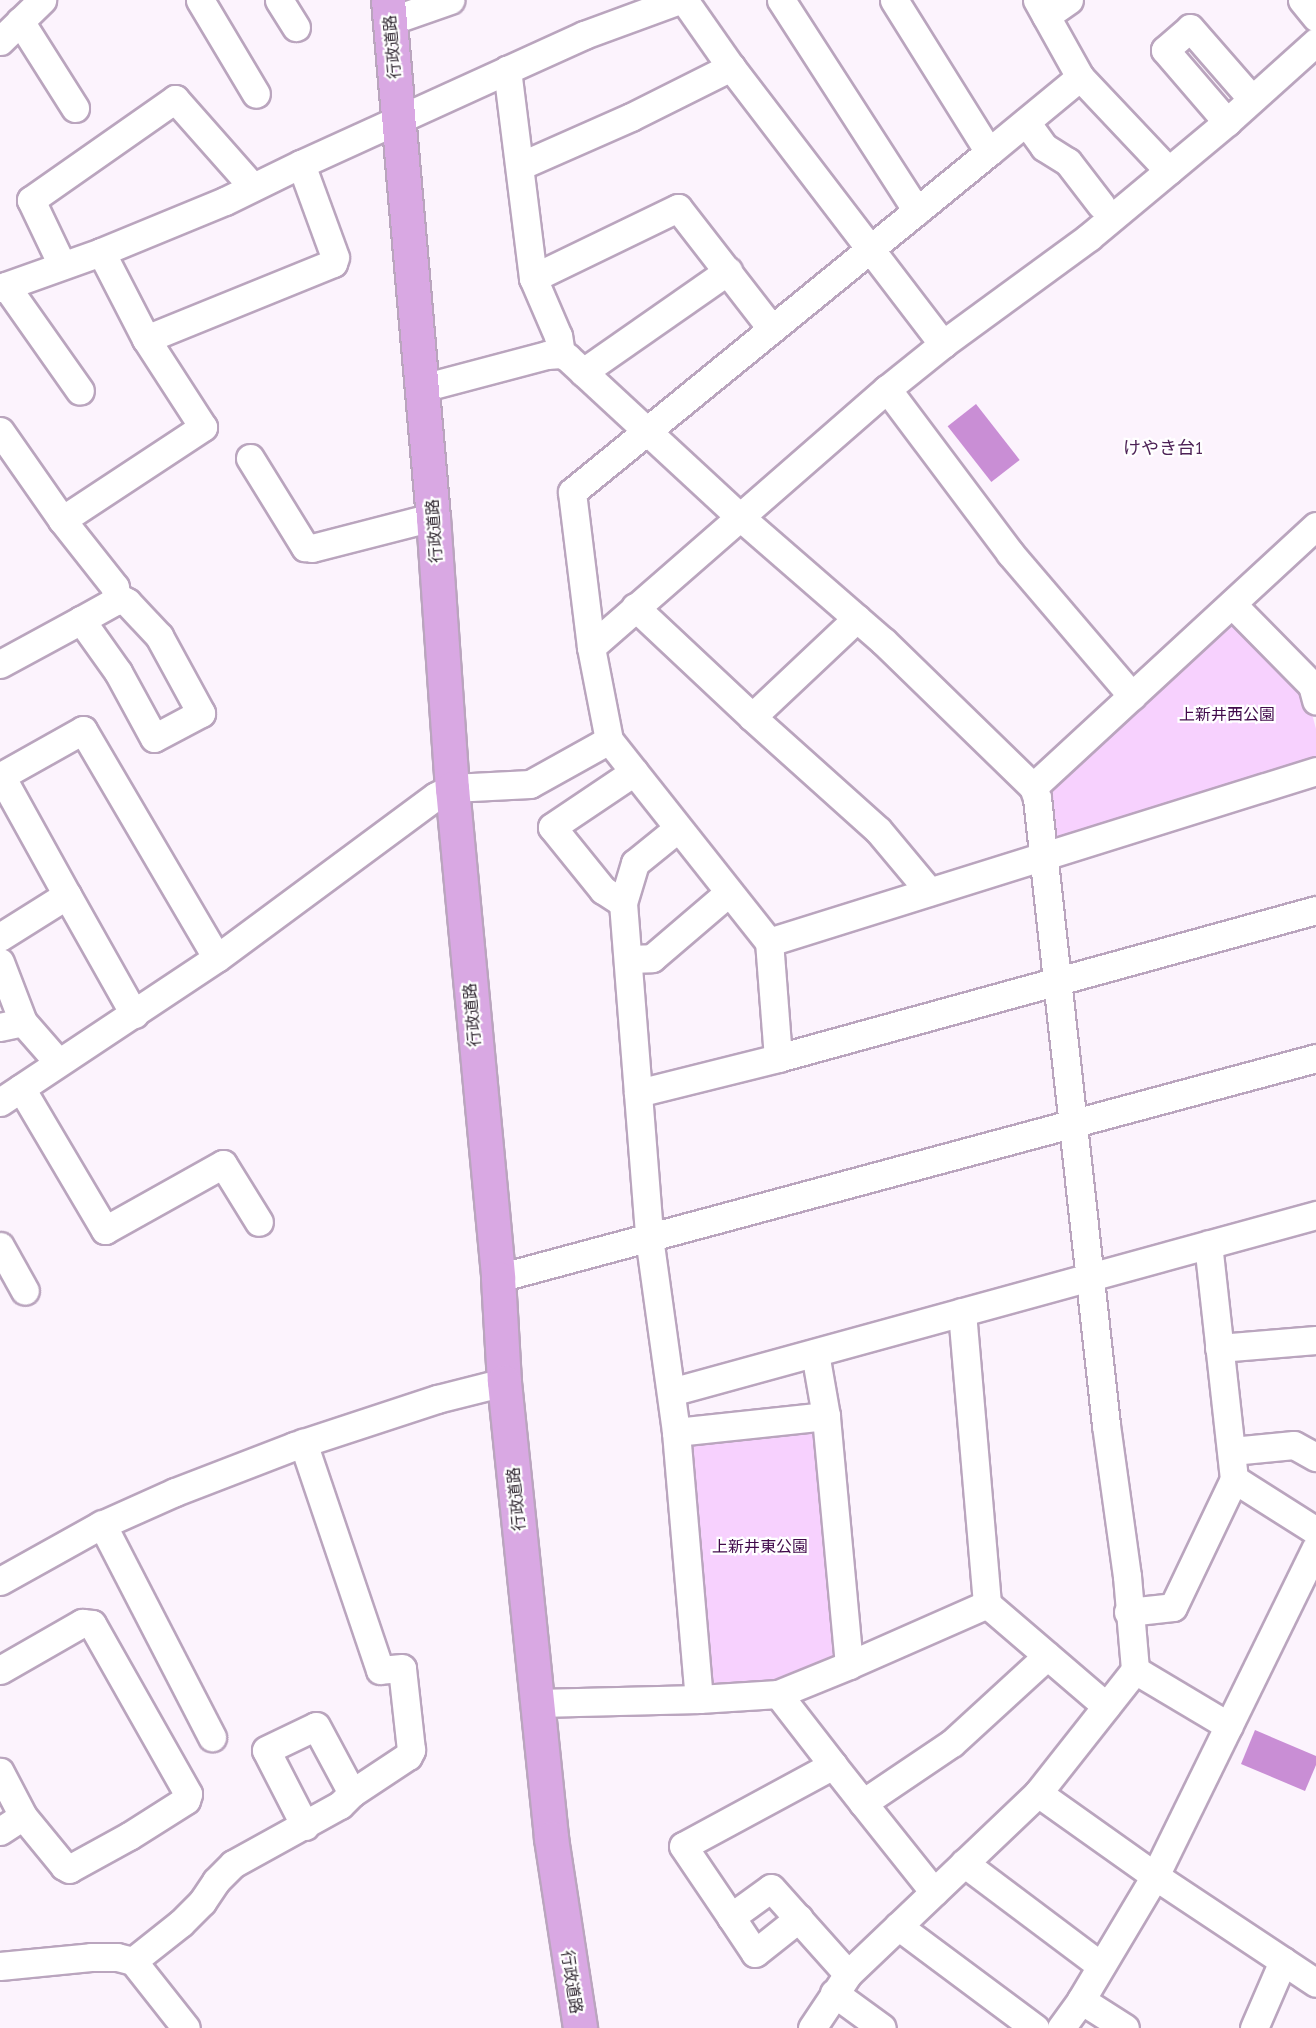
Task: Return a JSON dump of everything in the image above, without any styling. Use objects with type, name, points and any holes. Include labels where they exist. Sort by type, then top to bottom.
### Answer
[{"type":"highway","name":"行政道路","points":[[389,10],[433,517],[452,788],[498,1278],[504,1382],[551,1838],[580,2028]]},
{"type":"street","points":[[0,41],[42,0]]},
{"type":"street","points":[[200,0],[256,94]]},
{"type":"street","points":[[279,0],[296,27]]},
{"type":"street","points":[[389,10],[450,0]]},
{"type":"street","points":[[80,391],[3,287],[101,252],[225,201],[252,186],[584,35],[679,0]]},
{"type":"street","points":[[684,0],[731,67],[943,344]]},
{"type":"street","points":[[781,0],[917,211]]},
{"type":"street","points":[[894,0],[989,152]]},
{"type":"street","points":[[1069,0],[1042,8],[1080,77],[1169,171]]},
{"type":"street","points":[[1302,0],[1316,17]]},
{"type":"street","points":[[20,21],[75,108]]},
{"type":"street","points":[[1227,122],[1165,50],[1190,28],[1252,99]]},
{"type":"street","points":[[591,647],[887,389],[943,344],[1089,237],[1227,122],[1316,42]]},
{"type":"street","points":[[520,166],[631,117],[731,67]]},
{"type":"street","points":[[507,70],[533,278],[558,336],[561,354],[739,516],[857,618],[948,702],[1033,787],[1091,1276],[1106,1425],[1127,1576],[1128,1612],[1135,1670],[1038,1792],[841,1984],[812,2028]]},
{"type":"street","points":[[778,1058],[769,942],[677,829],[609,740],[591,647],[572,492],[1080,77]]},
{"type":"street","points":[[62,266],[31,200],[175,99],[252,186]]},
{"type":"street","points":[[1026,122],[1044,147],[1068,162],[1101,205]]},
{"type":"street","points":[[147,339],[333,263],[334,257],[301,164]]},
{"type":"street","points":[[533,278],[678,208],[772,329]]},
{"type":"street","points":[[62,520],[203,427],[147,339],[101,252]]},
{"type":"street","points":[[583,372],[728,271]]},
{"type":"street","points":[[422,388],[537,357],[561,354]]},
{"type":"street","points":[[887,389],[1010,553],[1132,696]]},
{"type":"street","points":[[0,431],[62,520],[115,587],[116,596],[113,602],[0,664]]},
{"type":"street","points":[[250,458],[305,547],[312,548],[433,517]]},
{"type":"street","points":[[1033,787],[1316,526]]},
{"type":"street","points":[[81,620],[118,672],[154,738],[201,713],[159,636],[127,602],[116,596]]},
{"type":"street","points":[[1232,604],[1312,685],[1316,700]]},
{"type":"street","points":[[635,607],[752,717],[878,830],[929,891]]},
{"type":"street","points":[[752,717],[857,618]]},
{"type":"street","points":[[134,1014],[0,776],[83,730],[217,958]]},
{"type":"street","points":[[259,1222],[223,1164],[105,1230],[11,1095],[217,958],[398,823],[452,788],[530,784],[609,740]]},
{"type":"street","points":[[769,942],[1316,771]]},
{"type":"street","points":[[623,903],[603,890],[552,827],[634,772]]},
{"type":"street","points":[[677,829],[635,863],[623,903],[649,1237],[676,1431],[699,1699]]},
{"type":"street","points":[[628,959],[652,958],[729,893]]},
{"type":"street","points":[[0,937],[67,895]]},
{"type":"street","points":[[638,1094],[778,1058],[1316,910]]},
{"type":"street","points":[[0,962],[11,1024],[58,1062]]},
{"type":"street","points":[[498,1278],[1316,1058]]},
{"type":"street","points":[[671,1392],[1316,1215]]},
{"type":"street","points":[[1128,1612],[1173,1606],[1234,1479],[1208,1244]]},
{"type":"street","points":[[0,1246],[25,1291]]},
{"type":"street","points":[[962,1312],[987,1604],[1106,1706]]},
{"type":"street","points":[[1220,1348],[1316,1340]]},
{"type":"street","points":[[815,1353],[826,1416],[849,1665]]},
{"type":"street","points":[[2,1571],[175,1492],[303,1443],[437,1399],[504,1382]]},
{"type":"street","points":[[676,1431],[826,1416]]},
{"type":"street","points":[[133,1961],[181,1923],[202,1902],[216,1881],[233,1864],[340,1805],[352,1793],[408,1756],[411,1750],[402,1668],[380,1670],[303,1443]]},
{"type":"street","points":[[1232,1451],[1294,1445],[1316,1457]]},
{"type":"street","points":[[1234,1479],[1316,1531]]},
{"type":"street","points":[[102,1524],[212,1737]]},
{"type":"street","points":[[1061,2028],[1081,2000],[1155,1876],[1316,1548]]},
{"type":"street","points":[[538,1703],[699,1699],[778,1694],[987,1604]]},
{"type":"street","points":[[0,1670],[82,1623],[92,1624],[188,1794],[186,1800],[148,1824],[69,1869],[64,1866],[23,1816],[0,1772]]},
{"type":"street","points":[[863,1803],[952,1743],[1047,1656]]},
{"type":"street","points":[[1135,1670],[1229,1726]]},
{"type":"street","points":[[778,1694],[934,1892]]},
{"type":"street","points":[[304,1826],[266,1750],[316,1726],[352,1793]]},
{"type":"street","points":[[799,1918],[755,1953],[683,1846],[833,1765]]},
{"type":"street","points":[[1038,1792],[1155,1876],[1316,1983]]},
{"type":"street","points":[[0,1831],[23,1816]]},
{"type":"street","points":[[964,1863],[1101,1966]]},
{"type":"street","points":[[731,1917],[771,1888],[799,1918],[841,1984],[882,2028]]},
{"type":"street","points":[[898,1926],[1035,2028]]},
{"type":"street","points":[[0,1966],[91,1957],[117,1957],[133,1961],[186,2028]]},
{"type":"street","points":[[1254,2028],[1283,1961]]},
{"type":"street","points":[[1081,2000],[1125,2028]]},
{"type":"green space","name":"上新井西公園","points":[[1236,619],[1306,691],[1316,729],[1316,760],[1059,841],[1054,836],[1047,787],[1226,620]]},
{"type":"green space","name":"上新井東公園","points":[[817,1430],[838,1650],[834,1660],[779,1684],[712,1687],[705,1681],[689,1435]]},
{"type":"shaded area","points":[[976,404],[1020,460],[991,482],[948,426]]},
{"type":"shaded area","points":[[1255,1730],[1316,1756],[1316,1765],[1305,1791],[1241,1764]]},
{"type":"district","name":"けやき台1","points":[[1163,448]]}]
